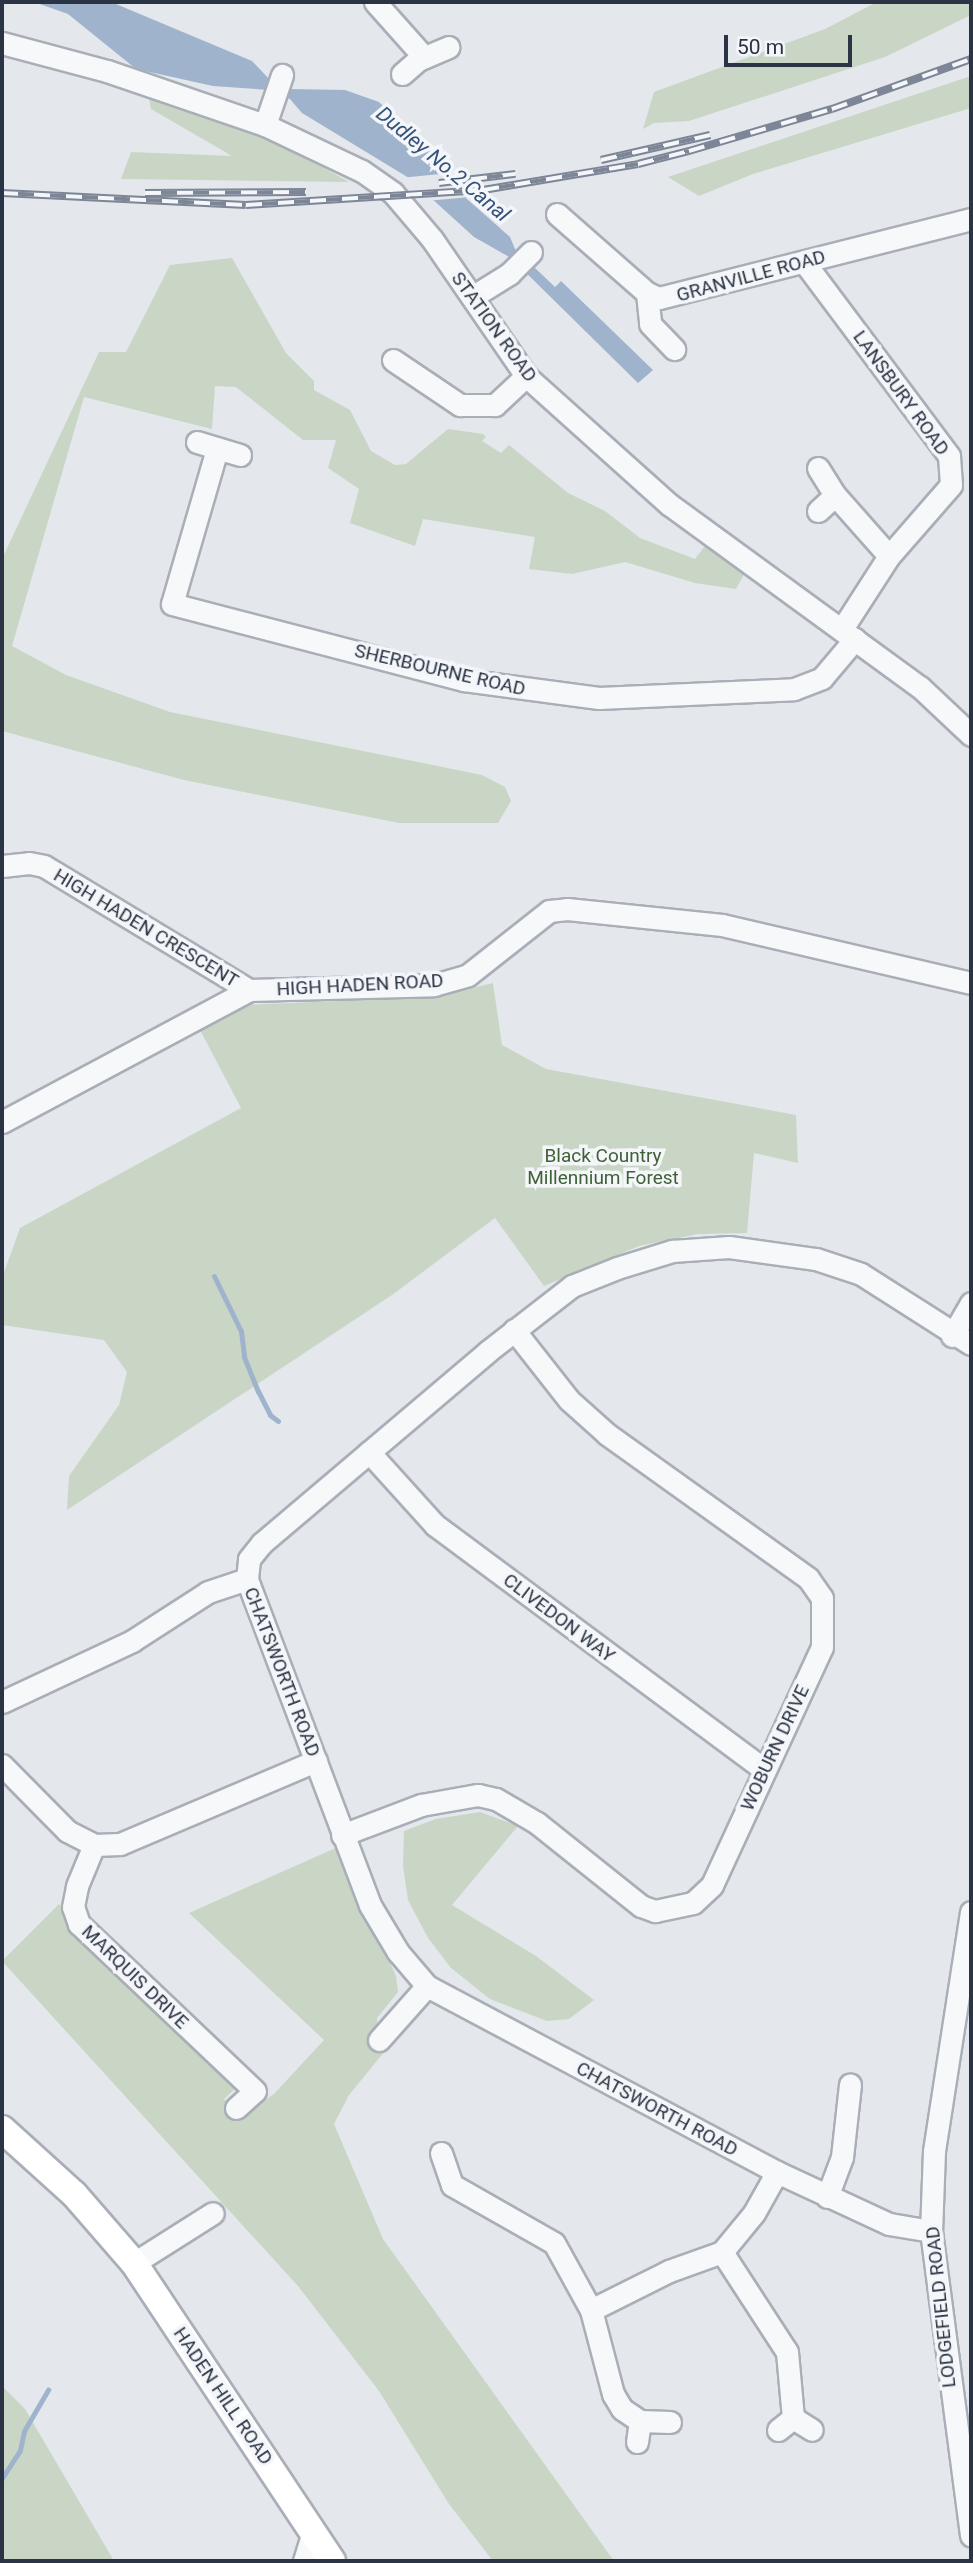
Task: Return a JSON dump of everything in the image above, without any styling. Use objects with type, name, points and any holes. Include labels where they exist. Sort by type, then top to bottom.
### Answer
[{"type":"main road","name":"HADEN HILL ROAD","points":[[2,2129],[110,2234],[134,2263],[332,2561]]},
{"type":"street","points":[[374,2],[424,57]]},
{"type":"street","name":"STATION ROAD","points":[[2,43],[267,117],[362,171],[393,193],[472,297],[526,376],[670,505],[920,687],[971,735]]},
{"type":"street","points":[[402,74],[424,57],[448,47]]},
{"type":"street","points":[[267,117],[282,75]]},
{"type":"street","name":"GRANVILLE ROAD","points":[[557,214],[647,293],[659,298],[678,296],[971,219]]},
{"type":"street","points":[[472,297],[509,274],[531,252]]},
{"type":"street","name":"LANSBURY ROAD","points":[[804,262],[949,456],[961,483],[889,556],[849,634]]},
{"type":"street","points":[[647,293],[650,324],[674,349]]},
{"type":"street","points":[[393,360],[460,405],[495,405],[526,376]]},
{"type":"street","name":"SHERBOURNE ROAD","points":[[240,455],[207,446],[172,604],[464,680],[599,698],[794,689],[822,678],[849,634]]},
{"type":"street","points":[[818,468],[835,495],[889,556]]},
{"type":"street","points":[[818,511],[835,495]]},
{"type":"street","name":"HIGH HADEN CRESCENT","points":[[2,866],[29,863],[44,866],[249,990]]},
{"type":"street","name":"HIGH HADEN ROAD","points":[[2,1122],[249,990],[434,985],[468,975],[540,915],[567,909],[722,925],[971,983]]},
{"type":"street","name":"CHATSWORTH ROAD","points":[[931,2231],[889,2224],[827,2197],[427,1986],[398,1952],[370,1905],[247,1579],[249,1559],[262,1543],[514,1330],[572,1286],[617,1268],[672,1251],[729,1247],[816,1259],[861,1274],[962,1340],[971,1303]]},
{"type":"street","name":"WOBURN DRIVE","points":[[342,1835],[421,1805],[478,1796],[496,1799],[537,1823],[641,1906],[668,1910],[692,1903],[712,1885],[822,1647],[822,1598],[808,1578],[607,1434],[569,1400],[514,1330]]},
{"type":"street","name":"CLIVEDON WAY","points":[[369,1452],[435,1525],[764,1769]]},
{"type":"street","points":[[2,1702],[132,1641],[208,1592],[247,1579]]},
{"type":"street","points":[[2,1765],[67,1831],[93,1845],[120,1844],[316,1761]]},
{"type":"street","name":"MARQUIS DRIVE","points":[[93,1845],[73,1907],[79,1924],[255,2091],[236,2108]]},
{"type":"street","name":"LODGEFIELD ROAD","points":[[971,1912],[934,2151],[931,2231],[971,2535]]},
{"type":"street","points":[[379,2040],[427,1986]]},
{"type":"street","points":[[826,2100],[849,2094],[842,2157],[827,2197]]},
{"type":"street","points":[[441,2153],[452,2185],[491,2211],[554,2243],[591,2310],[612,2394],[639,2432],[670,2422]]},
{"type":"street","points":[[591,2310],[669,2272],[722,2252],[754,2213],[776,2172]]},
{"type":"street","points":[[134,2263],[213,2213]]},
{"type":"street","points":[[722,2252],[787,2352],[785,2424],[812,2430]]},
{"type":"street","points":[[304,2561],[313,2532]]},
{"type":"green space","points":[[877,2],[971,2],[971,15],[885,57],[689,121],[654,123],[643,129],[654,92],[825,29]]},
{"type":"green space","points":[[971,76],[971,108],[753,174],[699,196],[668,177]]},
{"type":"green space","points":[[149,98],[249,126],[349,182],[121,179],[131,152],[232,156],[151,109]]},
{"type":"green space","points":[[232,258],[286,353],[314,381],[314,390],[350,410],[371,451],[395,465],[406,464],[448,429],[483,434],[486,437],[482,441],[501,453],[509,445],[568,493],[605,511],[640,538],[695,559],[707,543],[746,571],[736,589],[695,583],[625,562],[572,574],[529,569],[535,537],[423,519],[415,546],[350,523],[359,489],[328,468],[336,440],[303,440],[236,387],[215,386],[212,429],[84,397],[12,646],[66,675],[170,712],[482,775],[505,787],[511,801],[498,823],[399,823],[184,780],[2,731],[2,559],[99,352],[126,352],[170,265]]},
{"type":"green space","name":"Black Country Millennium Forest","points":[[493,983],[502,1045],[546,1069],[796,1115],[798,1163],[754,1153],[747,1233],[698,1234],[639,1246],[544,1286],[495,1218],[392,1295],[67,1510],[69,1476],[119,1405],[127,1372],[104,1340],[2,1325],[2,1278],[20,1228],[241,1108],[199,1028],[239,1005],[436,997]]},
{"type":"green space","points":[[480,1812],[518,1826],[452,1905],[536,1956],[594,2000],[569,2019],[547,2021],[490,1999],[451,1968],[428,1938],[408,1900],[403,1866],[404,1831],[436,1819]]},
{"type":"green space","points":[[338,1847],[396,1976],[398,1992],[377,2018],[379,2039],[389,2046],[349,2095],[334,2124],[383,2239],[614,2561],[493,2561],[449,2504],[379,2391],[298,2286],[2,1961],[59,1904],[164,2022],[238,2086],[224,2099],[240,2117],[274,2094],[324,2040],[189,1913]]},
{"type":"green space","points":[[2,2386],[25,2409],[114,2561],[2,2561]]},
{"type":"water","points":[[34,2],[116,4],[252,61],[270,80],[288,89],[345,90],[379,102],[430,151],[467,199],[510,237],[515,249],[555,287],[561,281],[653,370],[638,383],[511,258],[474,237],[409,178],[302,113],[290,99],[270,90],[213,86],[136,69],[68,14]]},
{"type":"pier","points":[[450,173],[470,197],[426,201],[400,178]]},
{"type":"waterway","points":[[214,1276],[241,1331],[244,1357],[258,1391],[270,1415],[278,1421]]},
{"type":"waterway","points":[[2,2478],[20,2450],[24,2431],[48,2390]]},
{"type":"railway","points":[[2,193],[246,205],[483,190],[638,164],[689,151],[832,109],[971,59]]},
{"type":"railway","points":[[601,160],[710,135]]},
{"type":"railway","points":[[439,183],[515,174]]},
{"type":"railway","points":[[145,193],[306,192]]},
{"type":"water label","name":"Dudley No.2 Canal","points":[[443,164]]}]
